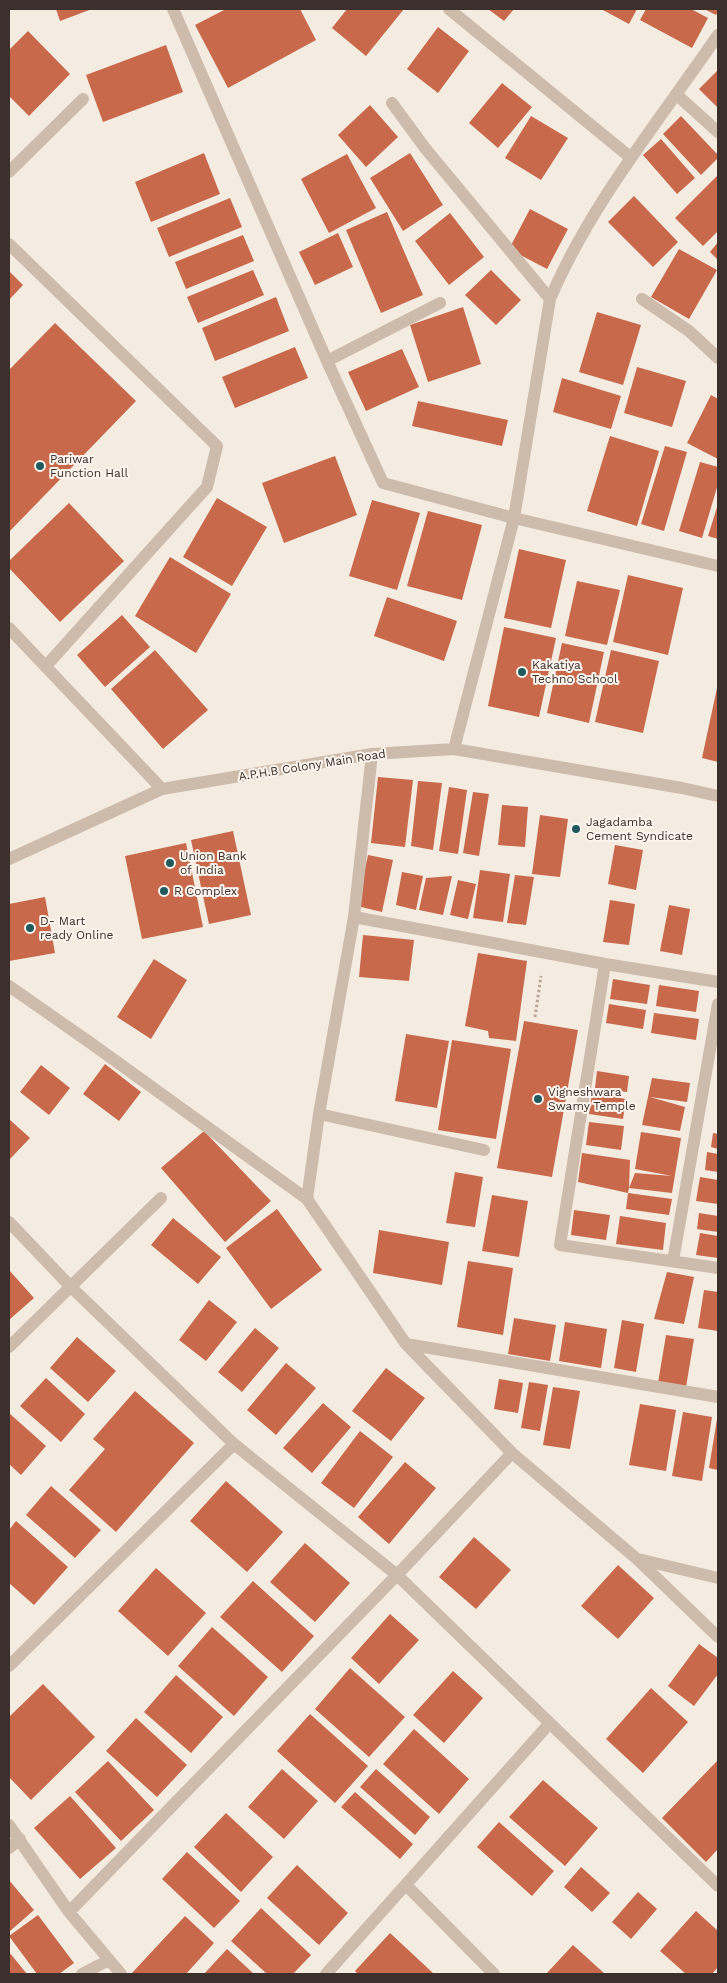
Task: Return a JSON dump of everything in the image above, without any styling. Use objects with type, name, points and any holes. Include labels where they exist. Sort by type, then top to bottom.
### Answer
[{"type":"street","points":[[173,9],[327,361],[383,483],[514,518],[718,566]]},
{"type":"street","points":[[449,9],[630,157]]},
{"type":"street","points":[[454,749],[514,518],[550,299],[562,271],[630,157],[677,95],[718,35]]},
{"type":"street","points":[[677,95],[718,132]]},
{"type":"street","points":[[9,172],[83,99]]},
{"type":"street","points":[[392,103],[425,148],[550,299]]},
{"type":"street","points":[[9,244],[217,446],[207,487],[46,666]]},
{"type":"street","points":[[642,299],[689,331],[718,358]]},
{"type":"street","points":[[327,361],[440,303]]},
{"type":"street","points":[[9,628],[162,789]]},
{"type":"street","name":"A.P.H.B Colony Main Road","points":[[9,859],[162,789],[372,754],[454,749],[682,788],[718,796]]},
{"type":"street","points":[[307,1199],[319,1114],[354,916],[372,754]]},
{"type":"street","points":[[354,916],[544,953],[718,982]]},
{"type":"street","points":[[605,964],[560,1245],[718,1268]]},
{"type":"street","points":[[9,986],[307,1199],[406,1344],[512,1452],[638,1559],[718,1637]]},
{"type":"street","points":[[674,1261],[718,1004]]},
{"type":"street","points":[[319,1114],[484,1150]]},
{"type":"street","points":[[9,1347],[161,1198]]},
{"type":"street","points":[[9,1222],[71,1287],[234,1444],[397,1575],[718,1886]]},
{"type":"street","points":[[406,1344],[718,1397]]},
{"type":"street","points":[[9,1666],[234,1444]]},
{"type":"street","points":[[69,1912],[397,1575],[512,1452]]},
{"type":"street","points":[[638,1559],[718,1578]]},
{"type":"street","points":[[326,1974],[549,1724]]},
{"type":"street","points":[[9,1825],[69,1912],[121,1974]]},
{"type":"street","points":[[9,1848],[20,1839]]},
{"type":"street","points":[[406,1885],[494,1974]]},
{"type":"street","points":[[82,1974],[109,1960]]},
{"type":"path","points":[[535,1017],[544,953]]},
{"type":"building","points":[[56,9],[92,9],[60,21]]},
{"type":"building","points":[[226,9],[300,9],[316,40],[228,88],[195,25]]},
{"type":"building","points":[[347,9],[404,9],[366,56],[332,28]]},
{"type":"building","points":[[488,9],[514,9],[504,21]]},
{"type":"building","points":[[601,9],[637,9],[629,24]]},
{"type":"building","points":[[646,9],[691,9],[708,18],[692,48],[640,20]]},
{"type":"building","points":[[704,9],[718,9],[718,11],[716,15]]},
{"type":"building","points":[[438,27],[469,51],[438,93],[407,69]]},
{"type":"building","points":[[28,31],[70,74],[29,116],[9,96],[9,50]]},
{"type":"building","points":[[166,45],[183,92],[103,122],[86,75]]},
{"type":"building","points":[[718,70],[718,108],[699,89]]},
{"type":"building","points":[[502,83],[532,107],[498,148],[469,123]]},
{"type":"building","points":[[370,105],[398,137],[366,167],[338,135]]},
{"type":"building","points":[[531,116],[568,138],[541,180],[505,158]]},
{"type":"building","points":[[681,116],[718,155],[718,158],[701,175],[663,134]]},
{"type":"building","points":[[661,139],[695,178],[677,194],[643,155]]},
{"type":"building","points":[[204,153],[220,194],[151,222],[135,182]]},
{"type":"building","points":[[410,153],[443,205],[403,231],[370,178]]},
{"type":"building","points":[[347,154],[376,208],[329,233],[301,179]]},
{"type":"building","points":[[718,175],[718,231],[703,246],[675,218]]},
{"type":"building","points":[[634,196],[678,242],[653,267],[608,222]]},
{"type":"building","points":[[230,198],[242,227],[169,257],[157,228]]},
{"type":"building","points":[[530,209],[568,229],[547,269],[509,249]]},
{"type":"building","points":[[387,212],[423,295],[381,313],[346,230]]},
{"type":"building","points":[[450,213],[484,257],[449,285],[415,241]]},
{"type":"building","points":[[338,233],[353,267],[315,285],[299,252]]},
{"type":"building","points":[[243,235],[254,261],[186,289],[175,262]]},
{"type":"building","points":[[718,242],[718,260],[710,252]]},
{"type":"building","points":[[679,249],[717,270],[689,319],[651,297]]},
{"type":"building","points":[[253,270],[264,295],[198,323],[187,297]]},
{"type":"building","points":[[491,270],[521,300],[496,325],[465,295]]},
{"type":"building","points":[[9,271],[23,285],[9,300]]},
{"type":"building","points":[[276,297],[289,331],[215,361],[202,328]]},
{"type":"building","points":[[463,307],[481,364],[428,382],[410,325]]},
{"type":"building","points":[[597,312],[641,325],[623,385],[579,372]]},
{"type":"building","name":"Pariwar Function Hall","points":[[55,323],[136,401],[9,532],[9,370]]},
{"type":"building","points":[[295,347],[308,378],[235,408],[222,377]]},
{"type":"building","points":[[402,349],[419,387],[366,411],[348,372]]},
{"type":"building","points":[[637,367],[686,381],[672,427],[624,413]]},
{"type":"building","points":[[562,378],[621,396],[611,429],[553,412]]},
{"type":"building","points":[[711,395],[718,399],[718,459],[687,443]]},
{"type":"building","points":[[418,401],[508,420],[502,446],[412,426]]},
{"type":"building","points":[[610,436],[659,451],[637,526],[587,511]]},
{"type":"building","points":[[665,446],[687,452],[664,531],[641,524]]},
{"type":"building","points":[[335,456],[357,515],[284,543],[262,483]]},
{"type":"building","points":[[700,462],[718,467],[718,484],[702,538],[679,531]]},
{"type":"building","points":[[217,498],[267,527],[232,586],[183,557]]},
{"type":"building","points":[[372,500],[420,513],[397,590],[349,576]]},
{"type":"building","points":[[69,503],[124,561],[60,622],[9,568],[9,561]]},
{"type":"building","points":[[718,504],[718,539],[708,536]]},
{"type":"building","points":[[428,511],[482,525],[462,600],[407,586]]},
{"type":"building","points":[[519,549],[566,560],[551,628],[504,618]]},
{"type":"building","points":[[170,557],[231,594],[196,653],[135,616]]},
{"type":"building","points":[[628,575],[683,588],[668,655],[613,642]]},
{"type":"building","points":[[577,581],[620,590],[607,645],[565,636]]},
{"type":"building","points":[[387,597],[457,621],[444,661],[374,636]]},
{"type":"building","points":[[122,615],[150,647],[105,687],[77,655]]},
{"type":"building","name":"Kakatiya Techno School","points":[[504,627],[556,638],[539,717],[488,706]]},
{"type":"building","points":[[562,643],[604,652],[589,723],[547,713]]},
{"type":"building","points":[[155,650],[208,710],[163,749],[111,689]]},
{"type":"building","points":[[611,650],[659,661],[643,733],[595,722]]},
{"type":"building","points":[[718,688],[718,762],[702,758]]},
{"type":"building","points":[[378,777],[413,780],[405,847],[371,843]]},
{"type":"building","points":[[418,781],[442,783],[433,850],[411,846]]},
{"type":"building","points":[[449,787],[467,790],[458,854],[439,851]]},
{"type":"building","points":[[473,792],[489,794],[479,856],[463,853]]},
{"type":"building","points":[[502,805],[528,807],[525,847],[498,845]]},
{"type":"building","points":[[540,815],[568,819],[560,877],[532,874]]},
{"type":"building","points":[[233,831],[251,915],[209,924],[191,840]]},
{"type":"building","name":"R Complex","points":[[186,843],[203,927],[142,939],[125,856]]},
{"type":"building","points":[[615,845],[643,850],[636,890],[608,884]]},
{"type":"building","points":[[368,855],[393,860],[382,912],[357,906]]},
{"type":"building","points":[[480,870],[510,874],[503,922],[473,918]]},
{"type":"building","points":[[402,872],[423,876],[416,910],[396,905]]},
{"type":"building","points":[[515,875],[534,877],[526,925],[507,923]]},
{"type":"building","points":[[452,876],[443,915],[419,910],[426,878]]},
{"type":"building","points":[[458,880],[476,884],[468,919],[450,915]]},
{"type":"building","name":"D- Mart ready Online","points":[[45,897],[55,953],[9,961],[9,904]]},
{"type":"building","points":[[610,900],[635,904],[629,945],[603,942]]},
{"type":"building","points":[[669,905],[690,909],[682,955],[660,951]]},
{"type":"building","points":[[363,935],[414,940],[409,981],[359,977]]},
{"type":"building","points":[[478,953],[527,961],[516,1041],[489,1038],[488,1031],[465,1026]]},
{"type":"building","points":[[154,959],[187,980],[151,1039],[117,1017]]},
{"type":"building","points":[[613,979],[650,985],[647,1004],[610,999]]},
{"type":"building","points":[[659,985],[699,991],[696,1012],[656,1006]]},
{"type":"building","points":[[609,1004],[646,1010],[643,1029],[606,1023]]},
{"type":"building","points":[[654,1013],[699,1019],[696,1040],[651,1033]]},
{"type":"building","name":"Vigneshwara Swamy Temple","points":[[524,1021],[578,1030],[552,1177],[497,1168]]},
{"type":"building","points":[[406,1034],[449,1041],[437,1108],[395,1101]]},
{"type":"building","points":[[452,1040],[511,1049],[496,1139],[438,1130]]},
{"type":"building","points":[[105,1064],[141,1092],[119,1121],[83,1094]]},
{"type":"building","points":[[41,1065],[70,1088],[49,1115],[20,1092]]},
{"type":"building","points":[[597,1071],[629,1076],[627,1092],[595,1088]]},
{"type":"building","points":[[652,1078],[690,1083],[687,1102],[650,1097],[685,1107],[680,1131],[642,1125]]},
{"type":"building","points":[[592,1093],[626,1099],[623,1119],[589,1114]]},
{"type":"building","points":[[9,1119],[30,1138],[9,1160]]},
{"type":"building","points":[[589,1122],[624,1126],[621,1150],[586,1145]]},
{"type":"building","points":[[204,1131],[271,1201],[225,1242],[161,1168]]},
{"type":"building","points":[[641,1132],[681,1138],[672,1193],[629,1188],[635,1173],[672,1176],[635,1169]]},
{"type":"building","points":[[713,1133],[718,1134],[718,1149],[711,1147]]},
{"type":"building","points":[[707,1152],[718,1154],[718,1172],[705,1170]]},
{"type":"building","points":[[582,1153],[630,1160],[628,1193],[578,1182]]},
{"type":"building","points":[[455,1172],[483,1177],[475,1227],[446,1223]]},
{"type":"building","points":[[700,1177],[718,1180],[718,1204],[696,1201]]},
{"type":"building","points":[[628,1193],[672,1199],[669,1215],[626,1209]]},
{"type":"building","points":[[492,1195],[528,1201],[519,1257],[482,1251]]},
{"type":"building","points":[[277,1209],[322,1270],[271,1309],[226,1248]]},
{"type":"building","points":[[574,1210],[610,1215],[606,1240],[571,1235]]},
{"type":"building","points":[[699,1213],[718,1216],[718,1232],[697,1229]]},
{"type":"building","points":[[620,1216],[666,1223],[663,1250],[616,1244]]},
{"type":"building","points":[[173,1218],[221,1257],[198,1284],[151,1245]]},
{"type":"building","points":[[379,1230],[449,1242],[442,1285],[373,1273]]},
{"type":"building","points":[[700,1233],[718,1236],[718,1258],[696,1255]]},
{"type":"building","points":[[468,1261],[513,1268],[503,1335],[457,1327]]},
{"type":"building","points":[[9,1270],[34,1298],[9,1320]]},
{"type":"building","points":[[667,1272],[694,1277],[684,1324],[654,1319]]},
{"type":"building","points":[[704,1290],[718,1292],[718,1331],[698,1328]]},
{"type":"building","points":[[209,1300],[237,1322],[206,1361],[179,1340]]},
{"type":"building","points":[[514,1318],[556,1325],[550,1361],[508,1354]]},
{"type":"building","points":[[622,1320],[644,1324],[636,1372],[614,1368]]},
{"type":"building","points":[[565,1322],[607,1329],[601,1368],[559,1361]]},
{"type":"building","points":[[255,1328],[279,1348],[242,1392],[218,1372]]},
{"type":"building","points":[[666,1335],[694,1339],[686,1387],[658,1383]]},
{"type":"building","points":[[77,1337],[116,1371],[88,1402],[50,1368]]},
{"type":"building","points":[[286,1363],[316,1388],[276,1435],[247,1410]]},
{"type":"building","points":[[386,1368],[425,1398],[391,1441],[352,1411]]},
{"type":"building","points":[[46,1378],[85,1414],[61,1442],[20,1406]]},
{"type":"building","points":[[499,1379],[523,1383],[518,1413],[494,1409]]},
{"type":"building","points":[[529,1382],[548,1385],[540,1431],[521,1428]]},
{"type":"building","points":[[553,1387],[580,1391],[570,1449],[543,1445]]},
{"type":"building","points":[[135,1391],[194,1443],[116,1532],[69,1490],[105,1449],[93,1439]]},
{"type":"building","points":[[323,1403],[351,1427],[312,1473],[283,1448]]},
{"type":"building","points":[[640,1404],[676,1410],[666,1471],[629,1465]]},
{"type":"building","points":[[683,1412],[712,1417],[702,1481],[672,1476]]},
{"type":"building","points":[[9,1413],[46,1446],[21,1475],[9,1464]]},
{"type":"building","points":[[718,1420],[718,1470],[709,1468]]},
{"type":"building","points":[[360,1431],[393,1457],[354,1508],[321,1483]]},
{"type":"building","points":[[405,1462],[436,1488],[389,1544],[358,1517]]},
{"type":"building","points":[[226,1481],[283,1532],[247,1572],[190,1521]]},
{"type":"building","points":[[51,1486],[101,1530],[75,1558],[26,1515]]},
{"type":"building","points":[[16,1521],[68,1567],[34,1605],[9,1583],[9,1530]]},
{"type":"building","points":[[474,1537],[511,1570],[476,1609],[439,1577]]},
{"type":"building","points":[[305,1543],[350,1583],[315,1622],[270,1582]]},
{"type":"building","points":[[618,1565],[654,1598],[618,1639],[581,1606]]},
{"type":"building","points":[[156,1568],[206,1613],[168,1656],[118,1611]]},
{"type":"building","points":[[253,1581],[314,1636],[282,1672],[220,1617]]},
{"type":"building","points":[[390,1614],[419,1640],[379,1684],[351,1658]]},
{"type":"building","points":[[212,1627],[268,1677],[234,1716],[178,1666]]},
{"type":"building","points":[[699,1644],[718,1658],[718,1674],[694,1706],[668,1686]]},
{"type":"building","points":[[350,1668],[405,1717],[369,1757],[315,1709]]},
{"type":"building","points":[[453,1671],[483,1698],[444,1743],[413,1715]]},
{"type":"building","points":[[176,1675],[223,1717],[191,1753],[144,1712]]},
{"type":"building","points":[[43,1684],[95,1737],[31,1800],[9,1777],[9,1717]]},
{"type":"building","points":[[651,1688],[688,1722],[643,1773],[606,1739]]},
{"type":"building","points":[[310,1714],[368,1766],[335,1803],[277,1751]]},
{"type":"building","points":[[136,1718],[187,1765],[157,1797],[106,1751]]},
{"type":"building","points":[[414,1729],[469,1779],[439,1814],[383,1764]]},
{"type":"building","points":[[718,1760],[718,1849],[706,1862],[662,1818]]},
{"type":"building","points":[[108,1761],[154,1810],[121,1841],[75,1792]]},
{"type":"building","points":[[282,1769],[318,1801],[284,1839],[248,1807]]},
{"type":"building","points":[[376,1769],[430,1817],[415,1835],[360,1787]]},
{"type":"building","points":[[543,1780],[598,1828],[565,1866],[509,1817]]},
{"type":"building","points":[[355,1792],[413,1844],[400,1859],[341,1807]]},
{"type":"building","points":[[70,1796],[116,1848],[80,1879],[34,1828]]},
{"type":"building","points":[[226,1813],[273,1857],[241,1892],[194,1847]]},
{"type":"building","points":[[499,1822],[554,1871],[532,1896],[477,1847]]},
{"type":"building","points":[[187,1852],[240,1901],[214,1928],[162,1879]]},
{"type":"building","points":[[297,1865],[348,1913],[319,1945],[267,1898]]},
{"type":"building","points":[[581,1867],[610,1893],[592,1912],[564,1887]]},
{"type":"building","points":[[9,1880],[34,1910],[9,1932]]},
{"type":"building","points":[[638,1892],[657,1909],[631,1939],[612,1922]]},
{"type":"building","points":[[261,1908],[311,1955],[293,1974],[267,1974],[231,1941]]},
{"type":"building","points":[[696,1911],[718,1931],[718,1967],[712,1974],[686,1974],[660,1951]]},
{"type":"building","points":[[38,1915],[74,1963],[59,1974],[37,1974],[9,1936]]},
{"type":"building","points":[[185,1916],[214,1943],[186,1974],[131,1974]]},
{"type":"building","points":[[390,1933],[434,1974],[358,1974],[355,1971]]},
{"type":"building","points":[[573,1945],[605,1974],[546,1974]]},
{"type":"building","points":[[227,1949],[254,1974],[204,1974]]},
{"type":"building","points":[[9,1952],[27,1974],[9,1974]]},
{"type":"place","name":"Pariwar Function Hall","points":[[40,466]]},
{"type":"place","name":"Kakatiya Techno School","points":[[522,672]]},
{"type":"place","name":"Jagadamba Cement Syndicate","points":[[576,829]]},
{"type":"place","name":"Union Bank of India","points":[[170,863]]},
{"type":"place","name":"R Complex","points":[[164,891]]},
{"type":"place","name":"D- Mart ready Online","points":[[30,928]]},
{"type":"place","name":"Vigneshwara Swamy Temple","points":[[538,1099]]}]
